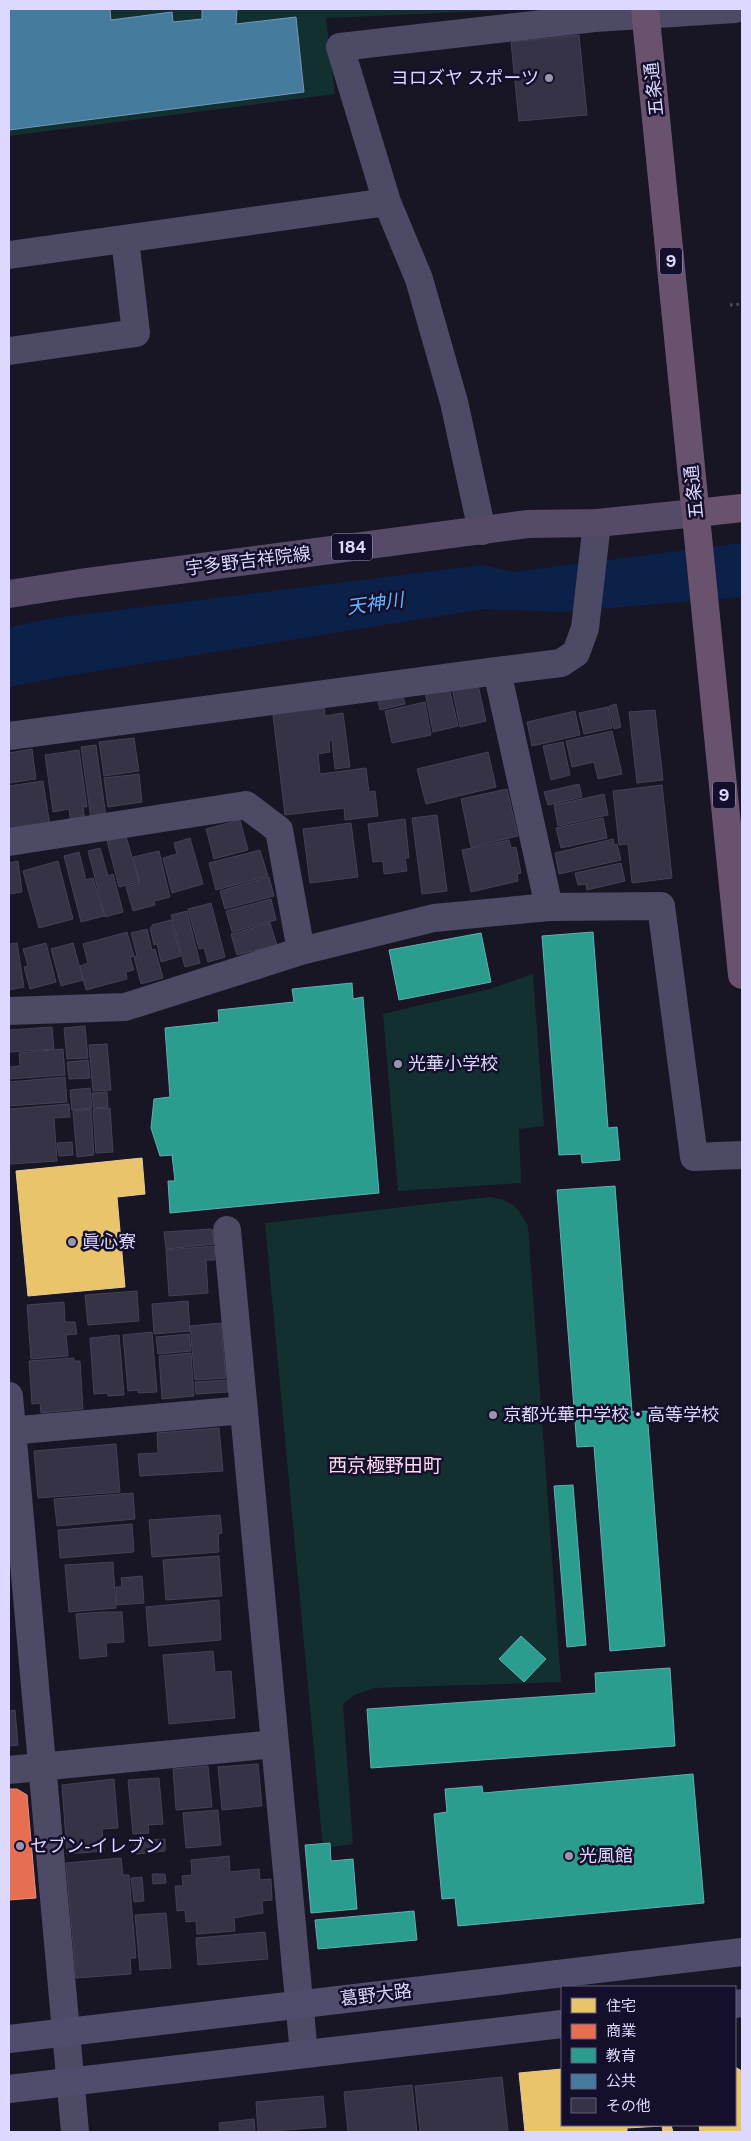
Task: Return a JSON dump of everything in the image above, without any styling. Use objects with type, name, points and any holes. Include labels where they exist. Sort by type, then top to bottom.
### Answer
[{"type":"highway","name":"五条通","points":[[645,12],[742,975]]},
{"type":"highway","points":[[697,523],[742,508]]},
{"type":"main road","name":"宇多野吉祥院線","points":[[9,594],[528,524],[596,532],[697,523]]},
{"type":"street","points":[[482,531],[454,402],[419,279],[387,202],[340,47],[645,12],[735,9]]},
{"type":"street","points":[[9,255],[387,202]]},
{"type":"street","points":[[9,351],[136,333],[125,239]]},
{"type":"street","points":[[9,736],[561,663],[576,653],[585,628],[596,532]]},
{"type":"street","points":[[497,671],[549,907]]},
{"type":"street","points":[[9,842],[246,805],[279,830],[301,951]]},
{"type":"street","points":[[9,1011],[125,1008],[301,951],[434,918],[549,907],[660,906],[694,1157],[742,1155]]},
{"type":"street","points":[[226,1230],[304,2054]]},
{"type":"street","points":[[9,1396],[10,1431],[75,2132]]},
{"type":"street","points":[[10,1431],[244,1410]]},
{"type":"street","points":[[9,1770],[275,1744]]},
{"type":"street","name":"葛野大路","points":[[9,2039],[742,1952]]},
{"type":"street","points":[[9,2089],[561,2024]]},
{"type":"path","points":[[730,305],[742,304]]},
{"type":"green space","points":[[9,9],[535,9],[326,18],[335,94],[9,136]]},
{"type":"green space","points":[[533,974],[544,1126],[519,1129],[521,1183],[398,1191],[383,1014],[493,988]]},
{"type":"green space","points":[[489,1197],[509,1203],[517,1209],[528,1226],[561,1682],[374,1688],[354,1695],[343,1704],[353,1844],[323,1848],[265,1223]]},
{"type":"water","name":"天神川","points":[[742,543],[742,597],[562,612],[484,609],[66,676],[9,687],[9,627],[55,618],[482,565],[513,572]]},
{"type":"building: 住宅","name":"眞心寮","points":[[142,1158],[145,1194],[117,1197],[125,1287],[28,1296],[16,1171]]},
{"type":"building: 住宅","points":[[736,2068],[742,2071],[742,2132],[700,2132],[699,2126],[736,2126]]},
{"type":"building: 住宅","points":[[561,2069],[561,2126],[662,2126],[627,2128],[627,2132],[525,2132],[519,2073]]},
{"type":"building: 住宅","points":[[662,2126],[671,2126],[673,2132],[663,2132]]},
{"type":"building: 商業","name":"セブン-イレブン","points":[[9,1789],[17,1789],[27,1795],[36,1898],[9,1900]]},
{"type":"building: 教育","points":[[593,932],[608,1128],[617,1127],[620,1160],[582,1163],[581,1154],[559,1155],[542,936]]},
{"type":"building: 教育","points":[[481,933],[491,982],[399,1000],[389,950]]},
{"type":"building: 教育","points":[[352,983],[353,999],[363,997],[379,1193],[170,1213],[168,1181],[175,1181],[172,1155],[160,1156],[151,1128],[154,1099],[170,1097],[165,1028],[219,1022],[218,1010],[294,1002],[292,989]]},
{"type":"building: 教育","points":[[615,1186],[632,1412],[647,1411],[665,1646],[610,1651],[594,1446],[577,1447],[557,1190]]},
{"type":"building: 教育","points":[[573,1485],[586,1645],[567,1647],[554,1486]]},
{"type":"building: 教育","points":[[521,1636],[546,1659],[524,1682],[499,1659]]},
{"type":"building: 教育","points":[[670,1668],[675,1746],[371,1768],[367,1709],[596,1693],[595,1673]]},
{"type":"building: 教育","name":"光風館","points":[[693,1774],[704,1903],[458,1926],[455,1898],[442,1899],[434,1814],[447,1812],[445,1789],[482,1786],[483,1793]]},
{"type":"building: 教育","points":[[330,1843],[331,1861],[353,1859],[357,1909],[311,1913],[305,1845]]},
{"type":"building: 教育","points":[[414,1911],[417,1940],[318,1949],[315,1920]]},
{"type":"building: 公共","points":[[9,9],[110,9],[111,20],[172,12],[173,22],[202,19],[202,9],[237,9],[236,24],[296,17],[304,92],[9,130]]},
{"type":"building: その他","name":"ヨロズヤ スポーツ","points":[[579,35],[587,115],[519,121],[511,42]]},
{"type":"building: その他","points":[[478,685],[486,721],[460,727],[452,688]]},
{"type":"building: その他","points":[[449,687],[458,726],[433,732],[425,692]]},
{"type":"building: その他","points":[[402,692],[405,704],[380,710],[377,697]]},
{"type":"building: その他","points":[[324,701],[325,716],[343,713],[350,767],[335,769],[332,740],[329,741],[330,752],[318,754],[320,774],[366,768],[369,792],[375,791],[378,816],[345,820],[344,808],[285,815],[272,707]]},
{"type":"building: その他","points":[[425,702],[431,735],[392,743],[385,711]]},
{"type":"building: その他","points":[[616,704],[621,727],[614,729],[609,706]]},
{"type":"building: その他","points":[[608,707],[612,728],[584,734],[579,713]]},
{"type":"building: その他","points":[[655,710],[663,780],[637,783],[629,712]]},
{"type":"building: その他","points":[[575,711],[580,735],[532,746],[527,722]]},
{"type":"building: その他","points":[[612,731],[622,774],[598,779],[594,762],[572,767],[566,741]]},
{"type":"building: その他","points":[[134,738],[139,771],[104,776],[99,742]]},
{"type":"building: その他","points":[[563,742],[570,775],[551,780],[543,746]]},
{"type":"building: その他","points":[[96,745],[106,817],[91,819],[81,747]]},
{"type":"building: その他","points":[[32,749],[36,779],[9,783],[9,753]]},
{"type":"building: その他","points":[[79,750],[87,807],[83,807],[85,821],[71,823],[69,809],[53,812],[45,755]]},
{"type":"building: その他","points":[[488,752],[496,787],[426,804],[417,769]]},
{"type":"building: その他","points":[[139,774],[142,802],[108,807],[104,778]]},
{"type":"building: その他","points":[[43,781],[50,826],[9,832],[9,786]]},
{"type":"building: その他","points":[[579,784],[582,797],[548,805],[544,792]]},
{"type":"building: その他","points":[[662,785],[672,878],[632,883],[628,844],[619,845],[613,791]]},
{"type":"building: その他","points":[[507,789],[518,836],[471,847],[461,799]]},
{"type":"building: その他","points":[[604,794],[608,815],[558,826],[554,805]]},
{"type":"building: その他","points":[[437,815],[447,891],[422,894],[412,818]]},
{"type":"building: その他","points":[[603,818],[607,838],[561,848],[556,828]]},
{"type":"building: その他","points":[[405,819],[409,858],[405,858],[407,871],[384,874],[383,861],[373,862],[368,824]]},
{"type":"building: その他","points":[[240,820],[248,850],[214,859],[206,829]]},
{"type":"building: その他","points":[[351,823],[358,877],[310,883],[303,829]]},
{"type":"building: その他","points":[[126,836],[139,882],[119,887],[107,841]]},
{"type":"building: その他","points":[[190,838],[203,884],[172,893],[163,858],[177,854],[174,843]]},
{"type":"building: その他","points":[[613,839],[614,845],[617,844],[621,860],[559,874],[555,853]]},
{"type":"building: その他","points":[[509,840],[511,848],[516,847],[521,873],[517,874],[518,881],[471,892],[462,850]]},
{"type":"building: その他","points":[[100,848],[108,876],[113,874],[123,912],[105,917],[88,851]]},
{"type":"building: その他","points":[[260,850],[268,876],[216,890],[209,863]]},
{"type":"building: その他","points":[[159,851],[170,897],[154,901],[155,905],[133,911],[126,887],[140,883],[133,857]]},
{"type":"building: その他","points":[[79,852],[86,880],[93,878],[104,916],[81,922],[64,856]]},
{"type":"building: その他","points":[[18,861],[22,892],[9,894],[9,863]]},
{"type":"building: その他","points":[[58,861],[73,919],[39,928],[23,871]]},
{"type":"building: その他","points":[[621,863],[625,881],[587,890],[586,884],[578,885],[575,873]]},
{"type":"building: その他","points":[[269,877],[274,896],[225,909],[220,891]]},
{"type":"building: その他","points":[[271,899],[276,920],[232,932],[226,911]]},
{"type":"building: その他","points":[[211,903],[225,957],[208,962],[204,948],[199,949],[188,909]]},
{"type":"building: その他","points":[[187,911],[200,963],[185,967],[171,915]]},
{"type":"building: その他","points":[[171,920],[181,956],[161,962],[157,944],[154,945],[150,928],[152,925]]},
{"type":"building: その他","points":[[270,923],[277,945],[237,955],[231,934]]},
{"type":"building: その他","points":[[147,929],[152,950],[155,949],[163,978],[141,984],[134,957],[137,956],[131,933]]},
{"type":"building: その他","points":[[127,932],[134,956],[130,957],[134,970],[126,972],[127,979],[86,990],[80,966],[88,963],[83,944]]},
{"type":"building: その他","points":[[17,943],[24,987],[9,990],[9,944]]},
{"type":"building: その他","points":[[46,943],[56,982],[30,989],[24,967],[28,966],[23,949]]},
{"type":"building: その他","points":[[73,943],[83,980],[61,986],[51,949]]},
{"type":"building: その他","points":[[85,1026],[88,1058],[67,1059],[64,1028]]},
{"type":"building: その他","points":[[52,1027],[54,1049],[9,1052],[9,1030]]},
{"type":"building: その他","points":[[107,1044],[111,1090],[93,1091],[89,1045]]},
{"type":"building: その他","points":[[63,1049],[65,1075],[9,1079],[9,1067],[20,1066],[19,1053]]},
{"type":"building: その他","points":[[88,1060],[90,1078],[69,1079],[67,1062]]},
{"type":"building: その他","points":[[65,1077],[67,1102],[9,1106],[9,1082]]},
{"type":"building: その他","points":[[90,1088],[92,1108],[72,1110],[70,1090]]},
{"type":"building: その他","points":[[107,1092],[108,1107],[94,1108],[92,1093]]},
{"type":"building: その他","points":[[69,1104],[70,1117],[54,1118],[57,1161],[10,1164],[9,1109]]},
{"type":"building: その他","points":[[110,1108],[113,1152],[96,1153],[93,1109]]},
{"type":"building: その他","points":[[91,1109],[94,1155],[77,1157],[73,1111]]},
{"type":"building: その他","points":[[72,1142],[73,1155],[59,1156],[57,1143]]},
{"type":"building: その他","points":[[212,1229],[214,1244],[166,1249],[164,1232]]},
{"type":"building: その他","points":[[214,1246],[215,1260],[206,1260],[208,1293],[169,1296],[166,1250]]},
{"type":"building: その他","points":[[137,1291],[139,1321],[88,1325],[85,1295]]},
{"type":"building: その他","points":[[188,1301],[190,1331],[154,1334],[152,1304]]},
{"type":"building: その他","points":[[64,1302],[65,1322],[75,1322],[77,1334],[66,1335],[68,1356],[31,1359],[27,1305]]},
{"type":"building: その他","points":[[221,1323],[226,1378],[195,1380],[190,1326]]},
{"type":"building: その他","points":[[152,1332],[157,1392],[138,1393],[138,1390],[128,1391],[123,1335]]},
{"type":"building: その他","points":[[189,1334],[191,1351],[158,1354],[156,1337]]},
{"type":"building: その他","points":[[119,1335],[124,1395],[108,1396],[108,1393],[94,1394],[90,1338]]},
{"type":"building: その他","points":[[191,1353],[194,1396],[162,1399],[159,1356]]},
{"type":"building: その他","points":[[74,1358],[74,1361],[80,1361],[83,1409],[41,1413],[40,1403],[32,1404],[29,1361]]},
{"type":"building: その他","points":[[227,1380],[228,1392],[196,1394],[195,1382]]},
{"type":"building: その他","points":[[219,1428],[223,1471],[140,1476],[138,1454],[158,1453],[157,1433]]},
{"type":"building: その他","points":[[116,1444],[120,1492],[38,1498],[34,1451]]},
{"type":"building: その他","points":[[133,1493],[135,1519],[57,1526],[54,1499]]},
{"type":"building: その他","points":[[220,1515],[222,1533],[218,1534],[219,1552],[152,1557],[149,1520]]},
{"type":"building: その他","points":[[132,1524],[134,1552],[60,1558],[58,1530]]},
{"type":"building: その他","points":[[219,1556],[222,1596],[166,1600],[163,1560]]},
{"type":"building: その他","points":[[113,1562],[116,1608],[69,1612],[65,1565]]},
{"type":"building: その他","points":[[142,1576],[144,1603],[117,1605],[116,1587],[122,1587],[121,1578]]},
{"type":"building: その他","points":[[219,1600],[221,1640],[149,1646],[146,1607]]},
{"type":"building: その他","points":[[122,1612],[124,1642],[106,1643],[107,1656],[80,1659],[76,1614]]},
{"type":"building: その他","points":[[213,1651],[215,1672],[231,1671],[235,1718],[169,1724],[163,1655]]},
{"type":"building: その他","points":[[15,1710],[18,1745],[9,1746],[9,1711]]},
{"type":"building: その他","points":[[258,1764],[262,1806],[222,1810],[218,1767]]},
{"type":"building: その他","points":[[208,1766],[212,1807],[176,1810],[173,1769]]},
{"type":"building: その他","points":[[159,1778],[163,1824],[148,1825],[149,1833],[133,1834],[128,1780]]},
{"type":"building: その他","points":[[114,1779],[118,1828],[102,1829],[104,1851],[67,1854],[62,1785]]},
{"type":"building: その他","points":[[218,1810],[221,1845],[186,1848],[183,1813]]},
{"type":"building: その他","points":[[165,1839],[165,1851],[136,1854],[135,1841]]},
{"type":"building: その他","points":[[229,1856],[230,1872],[259,1869],[260,1880],[271,1879],[272,1900],[262,1901],[263,1913],[234,1918],[235,1931],[197,1934],[196,1921],[186,1922],[185,1910],[177,1911],[175,1886],[183,1886],[182,1876],[192,1875],[191,1860]]},
{"type":"building: その他","points":[[121,1858],[123,1875],[129,1875],[136,1958],[130,1958],[131,1974],[76,1978],[66,1863]]},
{"type":"building: その他","points":[[152,1874],[165,1874],[166,1883],[153,1884]]},
{"type":"building: その他","points":[[142,1877],[144,1901],[134,1902],[131,1878]]},
{"type":"building: その他","points":[[166,1913],[171,1968],[140,1970],[135,1915]]},
{"type":"building: その他","points":[[265,1932],[268,1959],[198,1965],[196,1938]]},
{"type":"building: その他","points":[[502,2077],[508,2132],[420,2132],[415,2086]]},
{"type":"building: その他","points":[[412,2085],[417,2132],[348,2132],[344,2092]]},
{"type":"building: その他","points":[[323,2096],[326,2127],[258,2132],[256,2102]]},
{"type":"building: その他","points":[[254,2119],[255,2132],[220,2132],[219,2123]]},
{"type":"place","name":"ヨロズヤ スポーツ","points":[[549,78]]},
{"type":"place","name":"光華小学校","points":[[398,1064]]},
{"type":"place","name":"眞心寮","points":[[72,1242]]},
{"type":"place","name":"京都光華中学校・高等学校","points":[[493,1415]]},
{"type":"place","name":"セブン-イレブン","points":[[20,1846]]},
{"type":"place","name":"光風館","points":[[569,1856]]},
{"type":"district","name":"西京極野田町","points":[[385,1465]]}]
